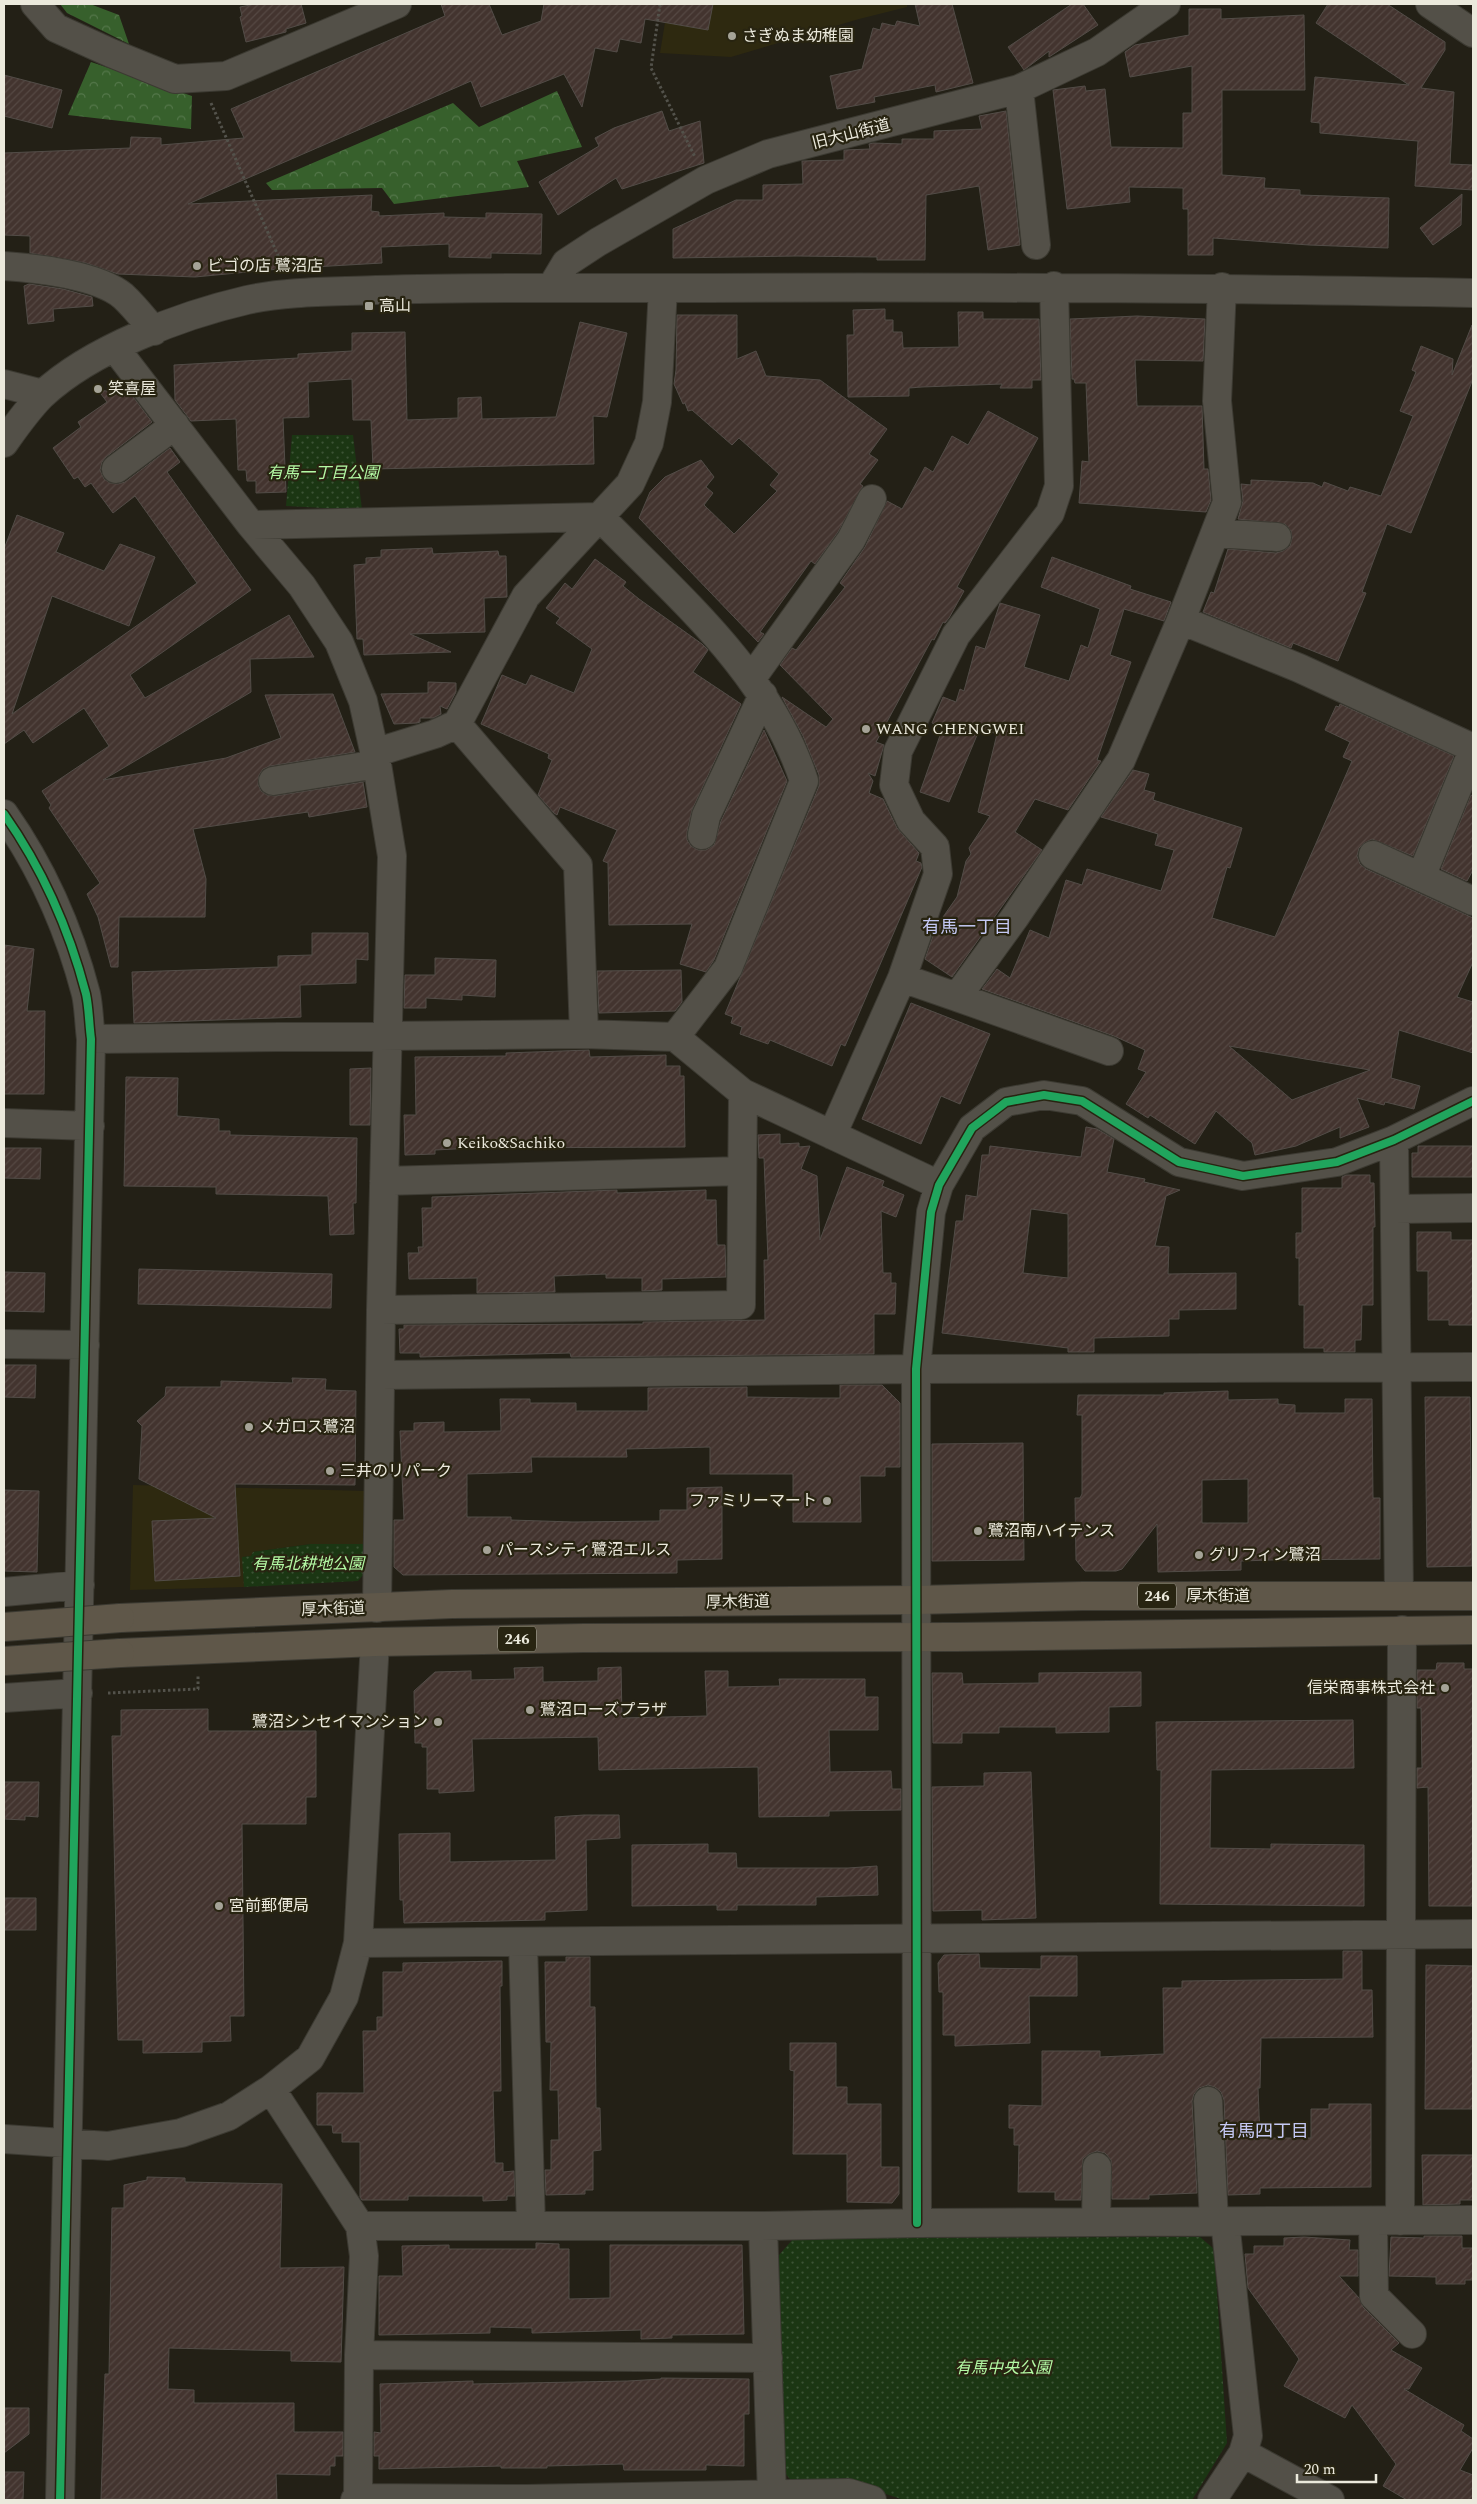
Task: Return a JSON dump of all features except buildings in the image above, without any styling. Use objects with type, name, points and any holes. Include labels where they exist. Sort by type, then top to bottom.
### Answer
[{"type":"highway","name":"厚木街道","points":[[4,1627],[120,1618],[452,1604],[916,1600],[1083,1596],[1473,1596]]},
{"type":"highway","name":"246","points":[[4,1661],[120,1653],[374,1642],[584,1638],[916,1637],[1473,1630]]},
{"type":"street","points":[[35,4],[56,28],[175,79],[226,76],[348,14],[397,4]]},
{"type":"street","name":"旧大山街道","points":[[551,288],[566,263],[598,242],[706,180],[768,154],[1019,89],[1097,52],[1166,4]]},
{"type":"street","points":[[1430,4],[1473,33]]},
{"type":"street","points":[[1019,89],[1036,245]]},
{"type":"street","points":[[4,266],[32,268],[94,282],[121,295],[154,331]]},
{"type":"street","points":[[832,1135],[902,978],[938,874],[935,847],[912,821],[894,785],[898,751],[956,636],[1050,513],[1059,486],[1054,286]]},
{"type":"street","points":[[4,443],[26,411],[43,394],[68,374],[115,348],[210,310],[251,300],[284,295],[403,290],[551,288],[1054,286],[1473,293]]},
{"type":"street","points":[[273,781],[376,759],[457,724],[526,596],[630,484],[649,444],[657,402],[663,288]]},
{"type":"street","points":[[957,997],[1015,917],[1121,760],[1216,533],[1227,502],[1217,401],[1222,288]]},
{"type":"street","points":[[115,348],[251,525],[302,586],[339,642],[363,700],[376,759],[392,856],[381,1310],[382,1375],[377,1608]]},
{"type":"street","points":[[4,384],[43,394]]},
{"type":"street","points":[[116,469],[175,425]]},
{"type":"street","points":[[702,835],[706,816],[757,687],[851,540],[872,499]]},
{"type":"street","points":[[251,525],[600,517],[722,641],[757,687],[794,749],[804,781],[728,968],[675,1037]]},
{"type":"street","points":[[1216,533],[1277,537]]},
{"type":"street","points":[[1181,620],[1299,668],[1473,749],[1420,877]]},
{"type":"street","points":[[457,724],[578,865],[584,1034]]},
{"type":"street","points":[[5,817],[54,900],[69,938],[86,996],[91,1039],[60,2500]]},
{"type":"street","points":[[1372,855],[1473,901]]},
{"type":"street","points":[[902,978],[1108,1051]]},
{"type":"street","points":[[91,1039],[584,1034],[675,1037],[743,1093],[939,1185]]},
{"type":"street","points":[[381,1310],[740,1305],[743,1093]]},
{"type":"street","points":[[917,2222],[916,1369],[930,1212],[939,1185],[972,1128],[1006,1102],[1044,1095],[1082,1100],[1178,1162],[1243,1176],[1337,1162],[1394,1140],[1473,1101]]},
{"type":"street","points":[[4,1123],[90,1126]]},
{"type":"street","points":[[1394,1140],[1398,1596]]},
{"type":"street","points":[[384,1181],[741,1171]]},
{"type":"street","points":[[1395,1209],[1473,1208]]},
{"type":"street","points":[[4,1344],[85,1345]]},
{"type":"street","points":[[382,1375],[916,1369],[1473,1367]]},
{"type":"street","points":[[4,1592],[80,1585]]},
{"type":"street","points":[[1400,2221],[1402,1630]]},
{"type":"street","points":[[4,2139],[115,2145],[181,2133],[229,2116],[271,2089],[310,2058],[344,1997],[358,1943],[374,1642]]},
{"type":"street","points":[[4,1698],[78,1693]]},
{"type":"street","points":[[358,1943],[1473,1934]]},
{"type":"street","points":[[523,1942],[530,2226]]},
{"type":"street","points":[[271,2089],[360,2226],[364,2256],[359,2355],[356,2499],[526,2499],[849,2493],[872,2500]]},
{"type":"street","points":[[1208,2101],[1219,2221],[1248,2436],[1243,2453],[1212,2500]]},
{"type":"street","points":[[1096,2222],[1097,2167]]},
{"type":"street","points":[[360,2226],[764,2226],[917,2222],[1473,2220]]},
{"type":"street","points":[[1373,2221],[1374,2296],[1412,2334]]},
{"type":"street","points":[[764,2226],[772,2495]]},
{"type":"street","points":[[359,2355],[768,2358]]},
{"type":"street","points":[[1243,2453],[1330,2500]]},
{"type":"path","points":[[660,4],[651,68],[706,180]]},
{"type":"path","points":[[199,78],[286,274]]},
{"type":"path","points":[[108,1693],[198,1689]]},
{"type":"shaded area","name":"さぎぬま幼稚園","points":[[668,4],[907,4],[907,7],[859,19],[731,57],[660,53]]},
{"type":"shaded area","points":[[133,1485],[366,1491],[364,1544],[311,1544],[253,1552],[251,1556],[243,1557],[244,1587],[130,1590]]},
{"type":"green space","points":[[60,4],[90,4],[119,15],[129,44],[67,13]]},
{"type":"green space","points":[[91,62],[192,96],[191,129],[68,115]]},
{"type":"green space","points":[[557,91],[582,147],[517,161],[529,187],[394,204],[382,188],[272,190],[266,183],[453,103],[479,127]]},
{"type":"green space","name":"有馬一丁目公園","points":[[292,435],[353,435],[362,510],[286,506]]},
{"type":"green space","name":"有馬北耕地公園","points":[[311,1544],[364,1544],[363,1575],[358,1581],[244,1587],[242,1557],[251,1556],[253,1552]]},
{"type":"green space","name":"有馬中央公園","points":[[1200,2237],[1214,2249],[1227,2443],[1192,2500],[904,2500],[874,2490],[794,2484],[781,2468],[779,2255],[794,2238]]},
{"type":"cycle path","points":[[4,814],[42,878],[63,923],[86,994],[91,1039],[60,2500]]},
{"type":"cycle path","points":[[917,2223],[916,1369],[931,1212],[939,1185],[972,1128],[1006,1102],[1044,1095],[1082,1101],[1179,1162],[1243,1176],[1337,1162],[1394,1140],[1473,1101]]},
{"type":"place","name":"さぎぬま幼稚園","points":[[732,36]]},
{"type":"place","name":"ビゴの店 鷺沼店","points":[[197,266]]},
{"type":"place","name":"高山","points":[[369,306]]},
{"type":"place","name":"笑喜屋","points":[[98,389]]},
{"type":"place","name":"WANG CHENGWEI","points":[[866,729]]},
{"type":"place","name":"Keiko&Sachiko","points":[[447,1143]]},
{"type":"place","name":"メガロス鷺沼","points":[[249,1427]]},
{"type":"place","name":"三井のリパーク","points":[[330,1471]]},
{"type":"place","name":"ファミリーマート","points":[[827,1501]]},
{"type":"place","name":"鷺沼南ハイテンス","points":[[978,1531]]},
{"type":"place","name":"パースシティ鷺沼エルス","points":[[487,1550]]},
{"type":"place","name":"グリフィン鷺沼","points":[[1199,1555]]},
{"type":"place","name":"信栄商事株式会社","points":[[1445,1688]]},
{"type":"place","name":"鷺沼ローズプラザ","points":[[530,1710]]},
{"type":"place","name":"鷺沼シンセイマンション","points":[[438,1722]]},
{"type":"place","name":"宮前郵便局","points":[[219,1906]]},
{"type":"district","name":"有馬一丁目","points":[[967,927]]},
{"type":"district","name":"有馬四丁目","points":[[1264,2131]]}]
